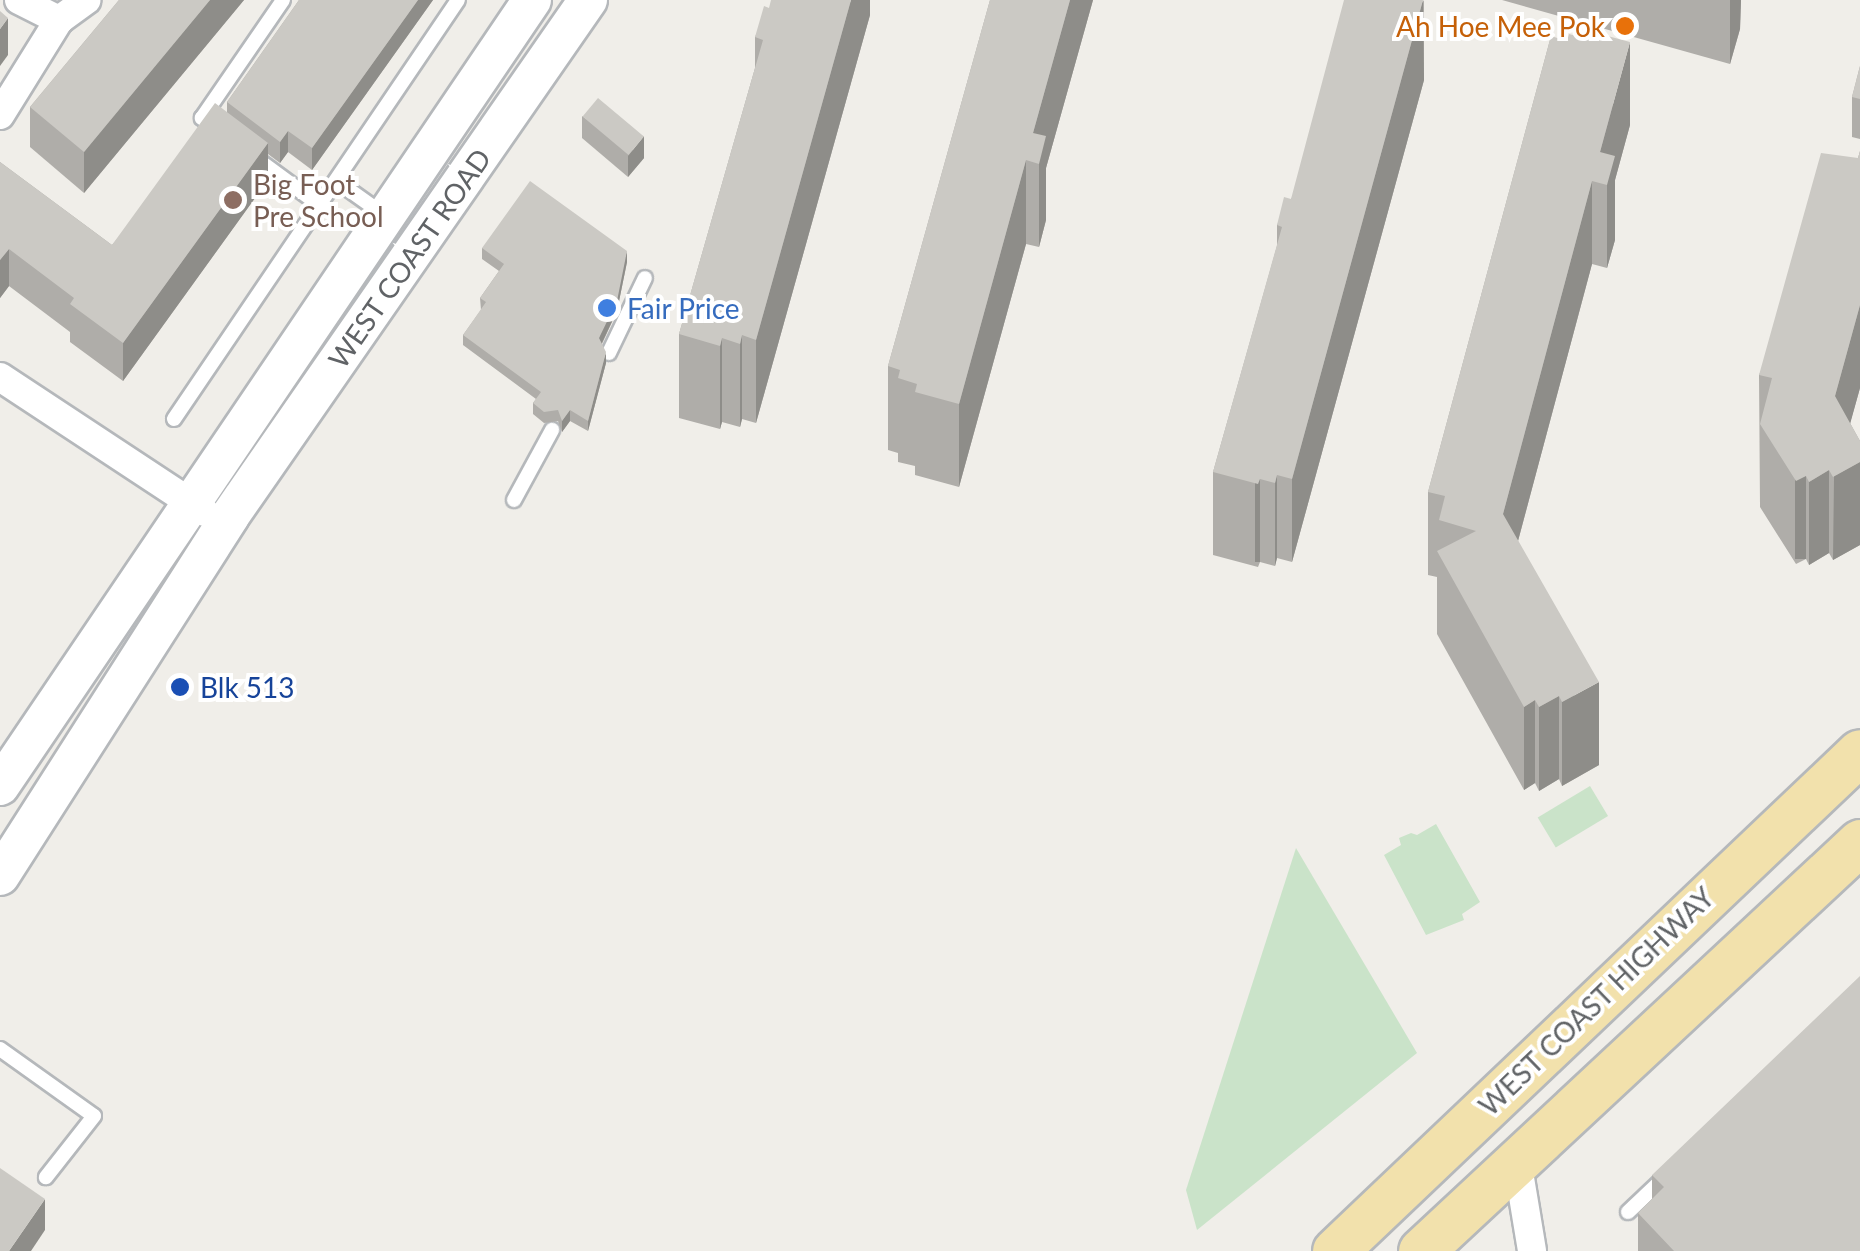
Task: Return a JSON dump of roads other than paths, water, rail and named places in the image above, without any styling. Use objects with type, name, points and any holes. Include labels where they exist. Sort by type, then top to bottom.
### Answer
[{"type":"highway","name":"WEST COAST HIGHWAY","points":[[1334,1251],[1860,752]]},
{"type":"highway","points":[[1436,1247],[1517,1160],[1860,842]]},
{"type":"main road","name":"WEST COAST ROAD","points":[[0,786],[194,505],[532,0]]},
{"type":"main road","name":"WEST COAST ROAD","points":[[0,876],[230,516],[588,0]]},
{"type":"main road","points":[[451,117],[474,122],[491,140]]},
{"type":"main road","points":[[73,681],[108,704]]},
{"type":"street","points":[[20,0],[59,20]]},
{"type":"street","points":[[0,115],[59,20],[87,0]]},
{"type":"street","points":[[0,378],[194,505],[218,517],[230,516]]},
{"type":"street","points":[[1517,1160],[1532,1251]]},
{"type":"lane","points":[[230,140],[202,118],[283,0]]},
{"type":"lane","points":[[174,419],[322,207],[458,0]]},
{"type":"lane","points":[[245,150],[322,207]]},
{"type":"lane","points":[[338,182],[385,216]]},
{"type":"lane","points":[[609,353],[645,278]]},
{"type":"lane","points":[[514,500],[552,430]]},
{"type":"lane","points":[[0,1049],[94,1116],[46,1177]]},
{"type":"lane","points":[[1628,1212],[1683,1160]]},
{"type":"place","name":"Ah Hoe Mee Pok","points":[[1625,26]]},
{"type":"place","name":"Big Foot Pre School","points":[[233,200]]},
{"type":"place","name":"Fair Price","points":[[607,308]]},
{"type":"place","name":"Blk 513","points":[[180,687]]}]
